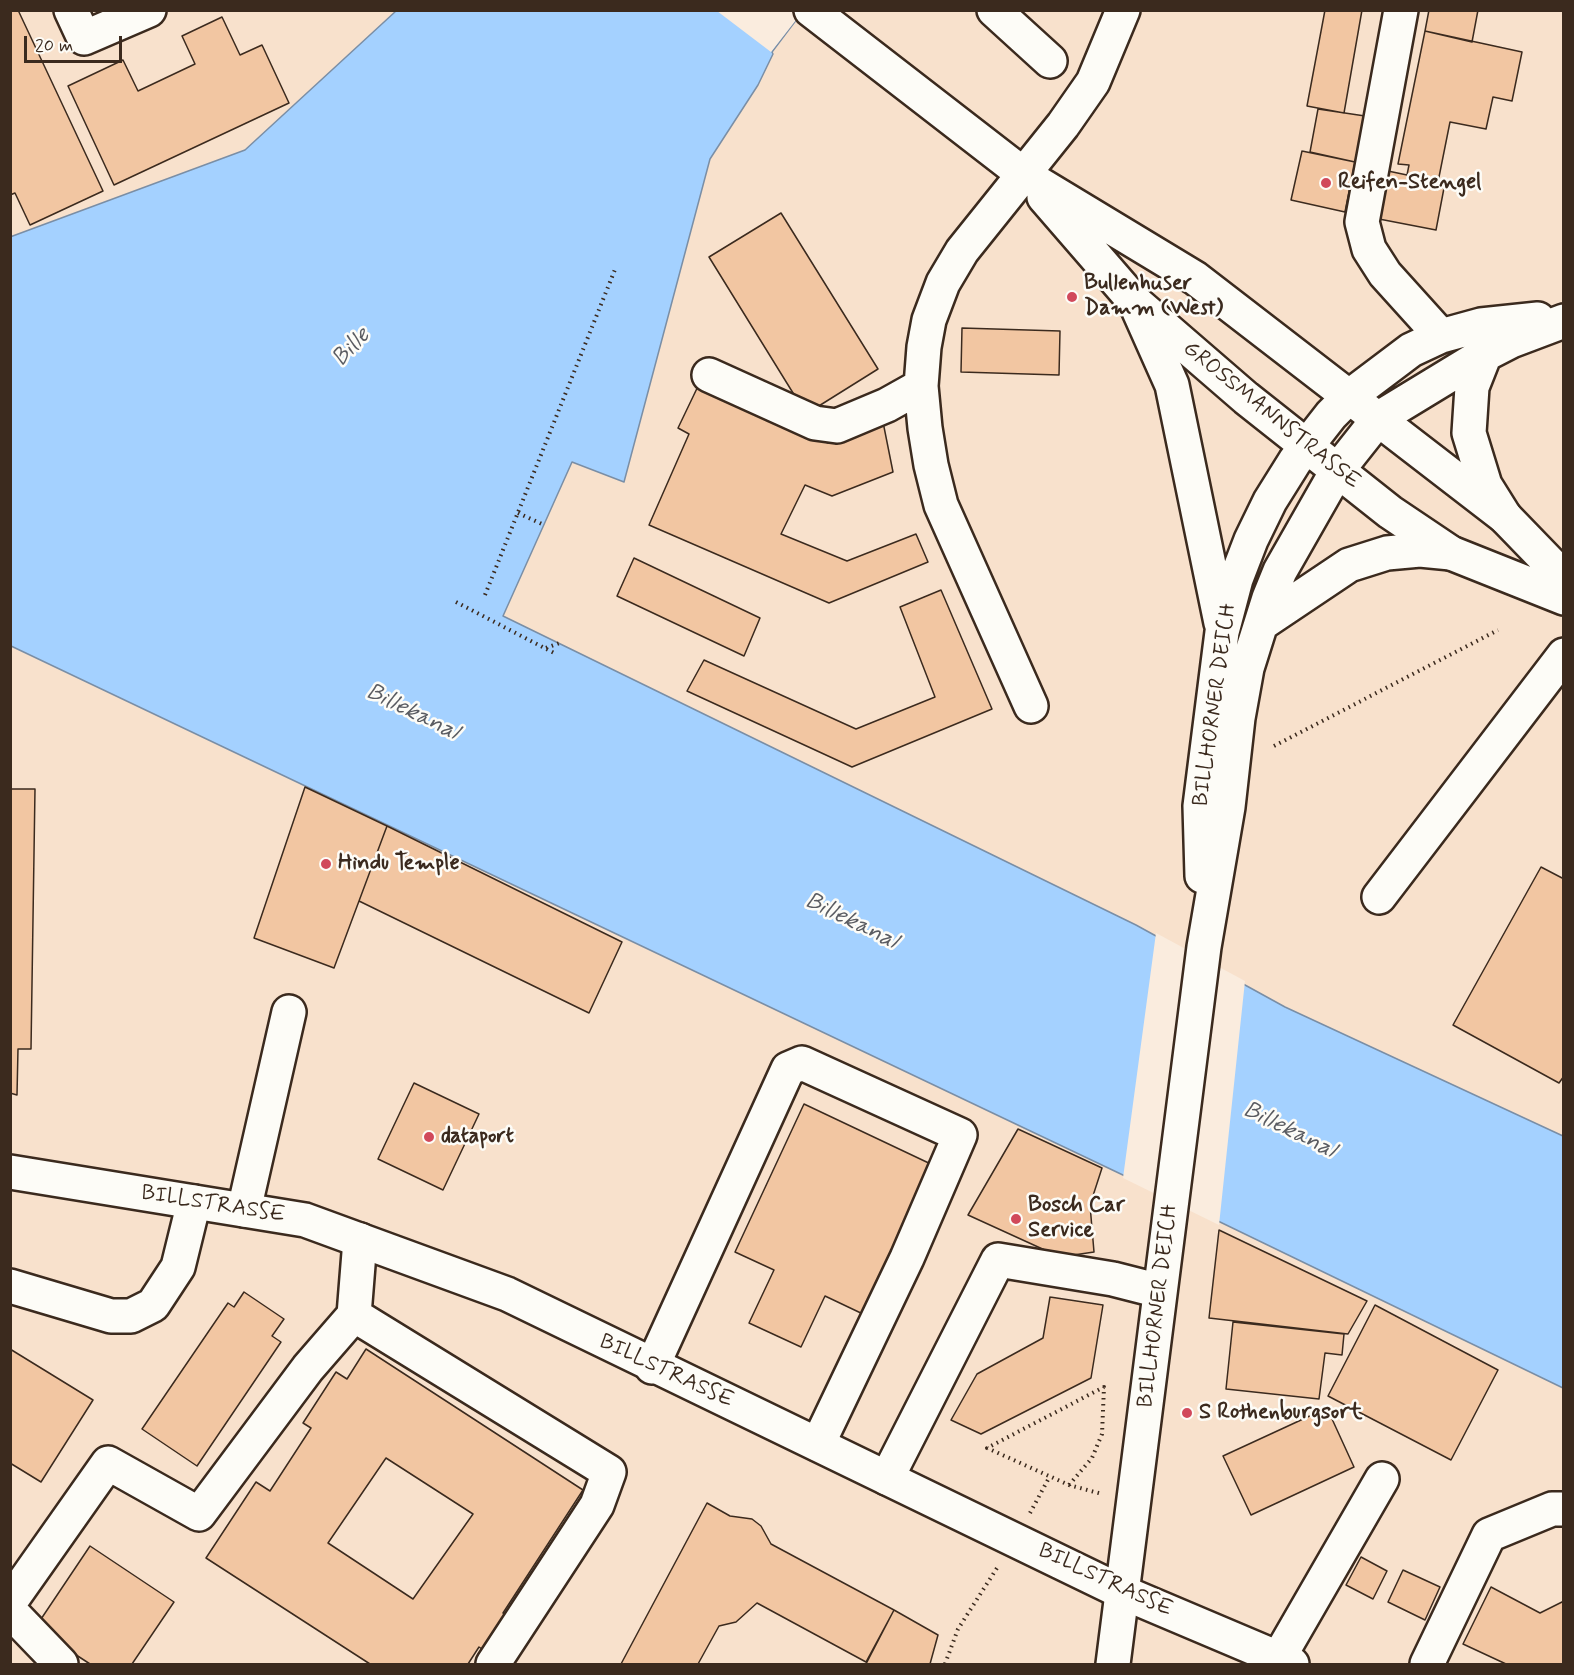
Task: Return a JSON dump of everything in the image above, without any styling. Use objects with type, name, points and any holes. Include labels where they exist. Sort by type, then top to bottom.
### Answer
[{"type":"street","points":[[71,10],[84,38],[149,10]]},
{"type":"street","name":"GROSSMANNSTRASSE","points":[[811,10],[1023,174],[1195,278],[1505,517],[1563,578]]},
{"type":"street","points":[[994,10],[1050,61]]},
{"type":"street","points":[[1030,706],[941,504],[931,465],[921,386],[924,347],[929,320],[943,284],[962,251],[1063,125],[1094,82],[1123,10]]},
{"type":"street","points":[[1401,10],[1362,222],[1369,249],[1385,274],[1441,336]]},
{"type":"street","name":"GROSSMANNSTRASSE","points":[[1023,174],[1135,302],[1306,446],[1389,512],[1451,554],[1563,598]]},
{"type":"street","points":[[1135,302],[1172,385],[1190,461],[1222,632]]},
{"type":"street","name":"BILLHORNER DEICH","points":[[1204,946],[1200,806],[1222,632],[1251,540],[1270,501],[1306,446],[1350,396],[1411,350],[1441,336],[1481,325],[1563,316]]},
{"type":"street","points":[[1379,418],[1485,354],[1511,341],[1563,321]]},
{"type":"street","points":[[1485,354],[1472,387],[1469,433],[1485,485],[1505,517]]},
{"type":"street","points":[[709,375],[815,423],[837,426],[887,405],[921,386]]},
{"type":"street","name":"BILLHORNER DEICH","points":[[1113,1665],[1204,946],[1228,807],[1238,718],[1248,668],[1280,571],[1337,471],[1379,418]]},
{"type":"street","points":[[1261,624],[1349,565],[1387,554],[1420,550],[1451,554]]},
{"type":"street","points":[[1379,897],[1563,655]]},
{"type":"street","points":[[244,1210],[289,1012]]},
{"type":"street","points":[[652,1367],[788,1069],[802,1063],[960,1135],[907,1258],[819,1444]]},
{"type":"street","name":"BILLSTRASSE","points":[[10,1172],[305,1220],[507,1294],[652,1367],[819,1444],[1122,1592],[1285,1662]]},
{"type":"street","points":[[10,1287],[111,1316],[131,1316],[153,1305],[178,1267],[194,1202]]},
{"type":"street","points":[[10,1602],[108,1463],[199,1514],[308,1368],[354,1315],[360,1240]]},
{"type":"street","points":[[887,1478],[998,1260],[1113,1279],[1160,1291]]},
{"type":"street","points":[[354,1315],[609,1472],[597,1505],[493,1665]]},
{"type":"street","points":[[1285,1662],[1382,1479]]},
{"type":"street","points":[[1427,1665],[1489,1535],[1552,1509],[1563,1509]]},
{"type":"street","points":[[10,1611],[62,1665]]},
{"type":"path","points":[[485,595],[615,267]]},
{"type":"path","points":[[518,513],[544,525]]},
{"type":"path","points":[[456,602],[556,654]]},
{"type":"path","points":[[1274,746],[1498,630]]},
{"type":"path","points":[[545,648],[560,643]]},
{"type":"path","points":[[1069,1485],[1092,1458],[1102,1434],[1104,1387],[987,1448],[1069,1485],[1090,1492]]},
{"type":"shaded area","points":[[11,11],[396,11],[245,150],[11,237]]},
{"type":"shaded area","points":[[803,11],[1563,11],[1563,1136],[1285,1007],[1136,925],[503,616],[572,462],[624,481],[710,159],[758,85],[771,52]]},
{"type":"shaded area","points":[[10,646],[1125,1176],[1563,1388],[1563,1664],[11,1664]]},
{"type":"water","points":[[396,11],[803,11],[772,52],[758,85],[710,159],[624,482],[572,462],[503,616],[1136,925],[1285,1007],[1563,1136],[1563,1388],[1125,1176],[11,646],[10,237],[245,150]]},
{"type":"pier","points":[[717,11],[803,11],[771,52]]},
{"type":"pier","points":[[1156,933],[1245,981],[1219,1225],[1123,1178]]},
{"type":"building","points":[[10,10],[18,10],[103,191],[30,225],[15,193],[10,195]]},
{"type":"building","points":[[1325,10],[1362,10],[1344,113],[1307,106]]},
{"type":"building","points":[[1429,10],[1478,10],[1472,42],[1425,31]]},
{"type":"building","points":[[222,17],[240,55],[262,45],[289,103],[114,185],[68,86],[123,60],[138,91],[195,64],[182,36]]},
{"type":"building","points":[[1425,31],[1522,52],[1512,101],[1493,97],[1486,129],[1450,122],[1437,187],[1444,188],[1436,230],[1379,219],[1388,171],[1407,175],[1409,165],[1398,164]]},
{"type":"building","points":[[1318,109],[1365,116],[1355,162],[1310,152]]},
{"type":"building","points":[[1302,151],[1355,162],[1345,212],[1291,200]]},
{"type":"building","points":[[781,213],[878,369],[806,414],[709,257]]},
{"type":"building","points":[[962,328],[1060,331],[1059,375],[961,372]]},
{"type":"building","points":[[701,380],[828,443],[883,422],[893,472],[832,496],[805,485],[781,534],[847,561],[916,534],[928,562],[829,603],[649,525],[689,434],[678,428]]},
{"type":"building","points":[[634,558],[760,618],[744,656],[617,596]]},
{"type":"building","points":[[941,590],[992,709],[852,767],[687,691],[704,660],[856,729],[935,697],[900,607]]},
{"type":"building","name":"Hindu Temple","points":[[305,787],[387,826],[334,968],[254,938]]},
{"type":"building","points":[[10,789],[35,789],[31,1049],[18,1049],[17,1095],[10,1093]]},
{"type":"building","points":[[387,826],[622,942],[589,1013],[359,901]]},
{"type":"building","points":[[1541,867],[1564,879],[1564,1076],[1559,1083],[1453,1025]]},
{"type":"building","name":"dataport","points":[[414,1083],[479,1114],[443,1190],[378,1159]]},
{"type":"building","points":[[804,1104],[935,1166],[865,1315],[825,1296],[801,1347],[749,1323],[774,1270],[735,1252]]},
{"type":"building","points":[[1018,1129],[1102,1168],[1090,1205],[1094,1252],[1060,1257],[968,1215]]},
{"type":"building","points":[[1219,1230],[1367,1301],[1348,1334],[1209,1318]]},
{"type":"building","points":[[244,1292],[284,1319],[272,1336],[281,1342],[197,1466],[142,1429],[228,1303],[234,1307]]},
{"type":"building","points":[[1050,1297],[1103,1305],[1091,1378],[981,1434],[951,1420],[977,1374],[1043,1338]]},
{"type":"building","points":[[1375,1305],[1498,1370],[1451,1460],[1328,1396]]},
{"type":"building","points":[[1233,1322],[1344,1334],[1342,1355],[1325,1353],[1319,1399],[1226,1389]]},
{"type":"building","points":[[10,1349],[93,1400],[41,1482],[10,1463]]},
{"type":"building","points":[[366,1349],[583,1490],[503,1613],[514,1620],[491,1655],[479,1647],[468,1664],[370,1664],[206,1558],[256,1482],[270,1491],[311,1428],[303,1423],[336,1372],[347,1379]],"holes":[[[386,1458],[473,1514],[413,1599],[328,1543]]]},
{"type":"building","points":[[1327,1408],[1354,1467],[1251,1515],[1223,1456]]},
{"type":"building","points":[[707,1503],[730,1516],[752,1519],[761,1526],[771,1544],[894,1610],[866,1662],[757,1603],[736,1622],[719,1626],[698,1664],[621,1664]]},
{"type":"building","points":[[90,1546],[174,1602],[132,1664],[90,1664],[35,1628]]},
{"type":"building","points":[[1361,1557],[1387,1571],[1373,1599],[1346,1585]]},
{"type":"building","points":[[1403,1570],[1440,1587],[1425,1620],[1388,1602]]},
{"type":"building","points":[[1491,1587],[1540,1613],[1564,1601],[1564,1664],[1506,1664],[1463,1644]]},
{"type":"building","points":[[894,1610],[938,1635],[930,1664],[866,1664]]},
{"type":"place","name":"Reifen-Stengel","points":[[1326,183]]},
{"type":"place","name":"Bullenhuser Damm (West)","points":[[1072,297]]},
{"type":"place","name":"Hindu Temple","points":[[326,864]]},
{"type":"place","name":"dataport","points":[[429,1137]]},
{"type":"place","name":"Bosch Car Service","points":[[1016,1219]]},
{"type":"place","name":"S Rothenburgsort","points":[[1187,1413]]},
{"type":"water label","name":"Bille","points":[[352,348]]},
{"type":"water label","name":"Billekanal","points":[[412,713]]},
{"type":"water label","name":"Billekanal","points":[[851,922]]},
{"type":"water label","name":"Billekanal","points":[[1289,1131]]}]
